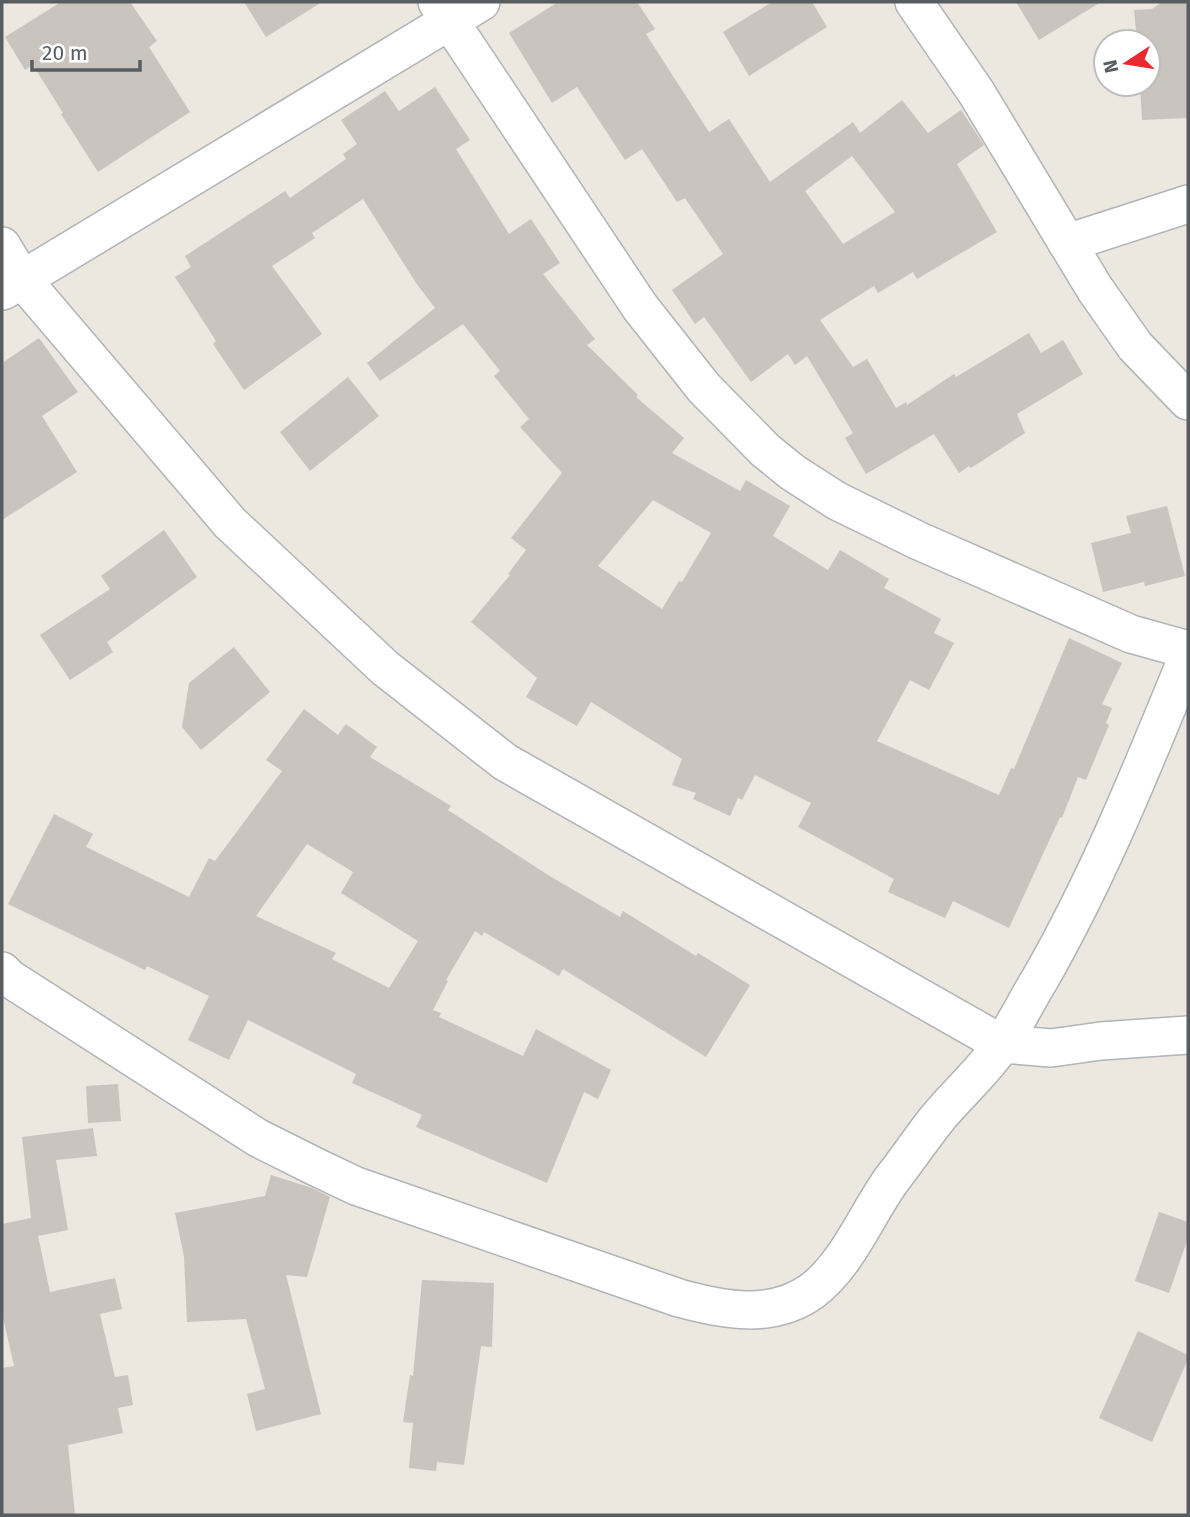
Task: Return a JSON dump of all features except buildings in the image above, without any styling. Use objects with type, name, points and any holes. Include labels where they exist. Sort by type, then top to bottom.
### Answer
[{"type":"street","points":[[11,285],[443,11],[481,2]]},
{"type":"street","points":[[914,2],[976,92],[1095,289],[1135,346],[1188,401]]},
{"type":"street","points":[[443,11],[640,307],[704,388],[765,450],[792,472],[837,501],[919,541],[1131,634],[1188,650]]},
{"type":"street","points":[[1067,243],[1188,204]]},
{"type":"street","points":[[2,246],[11,285],[230,523],[385,668],[505,762],[1002,1044],[1051,1048],[1101,1041],[1188,1035]]},
{"type":"street","points":[[2,971],[258,1138],[356,1186],[679,1298],[717,1308],[743,1311],[779,1306],[811,1291],[828,1276],[880,1195],[936,1120],[1002,1044],[1054,955],[1104,854],[1188,656]]}]
